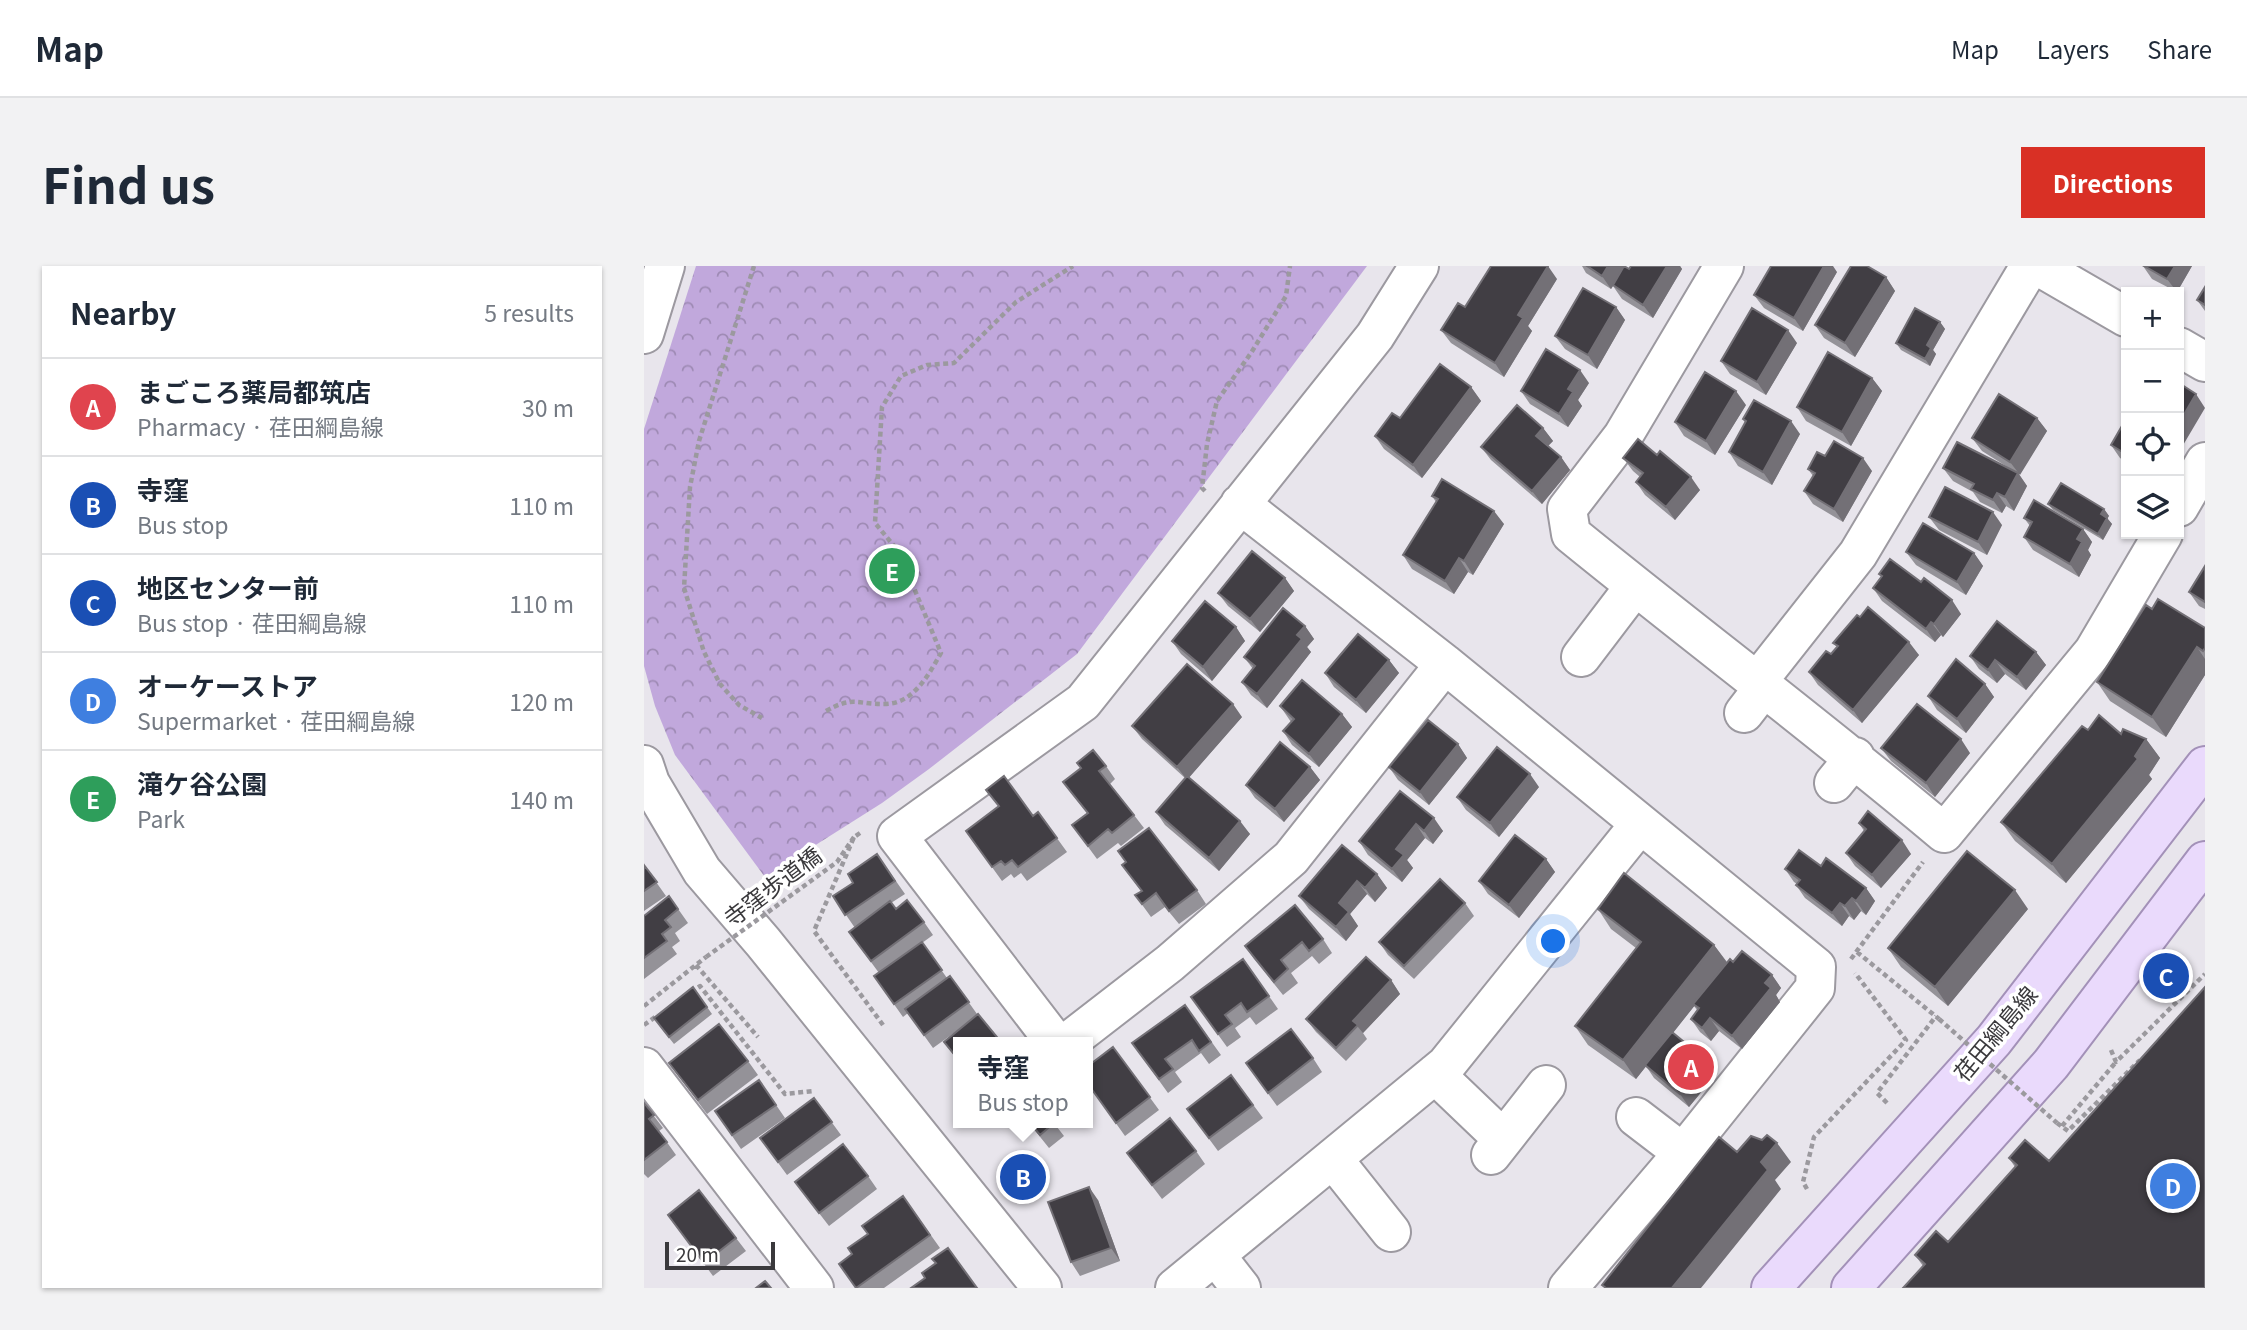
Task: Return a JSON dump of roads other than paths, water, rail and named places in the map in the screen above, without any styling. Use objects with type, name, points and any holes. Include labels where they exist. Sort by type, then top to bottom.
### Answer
[{"type":"main road","name":"荏田綱島線","points":[[1771,1288],[1994,1040],[2205,766]]},
{"type":"main road","points":[[1852,1288],[2051,1064],[2205,861]]},
{"type":"street","points":[[644,334],[665,266]]},
{"type":"street","points":[[1051,1037],[897,836],[1083,702],[1224,499],[1375,336],[1419,266]]},
{"type":"street","points":[[1724,266],[1623,436],[1567,509],[1571,534],[1635,586],[1844,770],[1944,833],[2094,651],[2160,539]]},
{"type":"street","points":[[1755,694],[1858,554],[2031,266]]},
{"type":"street","points":[[2038,266],[2121,314]]},
{"type":"street","points":[[2184,350],[2205,362]]},
{"type":"street","points":[[2184,498],[2205,462]]},
{"type":"street","points":[[1224,499],[1445,664],[1816,967],[1815,988],[1808,1013],[1753,1084],[1683,1153],[1568,1288]]},
{"type":"street","points":[[1581,657],[1635,586]]},
{"type":"street","points":[[1074,1037],[1170,963],[1291,858],[1445,664]]},
{"type":"street","points":[[644,765],[649,783],[702,871],[763,942],[1042,1288]]},
{"type":"street","points":[[1175,1288],[1446,1065],[1640,824]]},
{"type":"street","points":[[644,1067],[814,1288]]},
{"type":"street","points":[[1435,1074],[1497,1147],[1546,1085]]},
{"type":"street","points":[[1636,1117],[1683,1153]]},
{"type":"street","points":[[1333,1159],[1391,1232]]},
{"type":"street","points":[[1216,1256],[1241,1288]]},
{"type":"place","name":"滝ケ谷公園","points":[[892,571]]},
{"type":"place","name":"地区センター前","points":[[2166,976]]},
{"type":"place","name":"まごころ薬局都筑店","points":[[1691,1067]]},
{"type":"place","name":"寺窪","points":[[1023,1177]]},
{"type":"place","name":"オーケーストア","points":[[2173,1186]]}]
